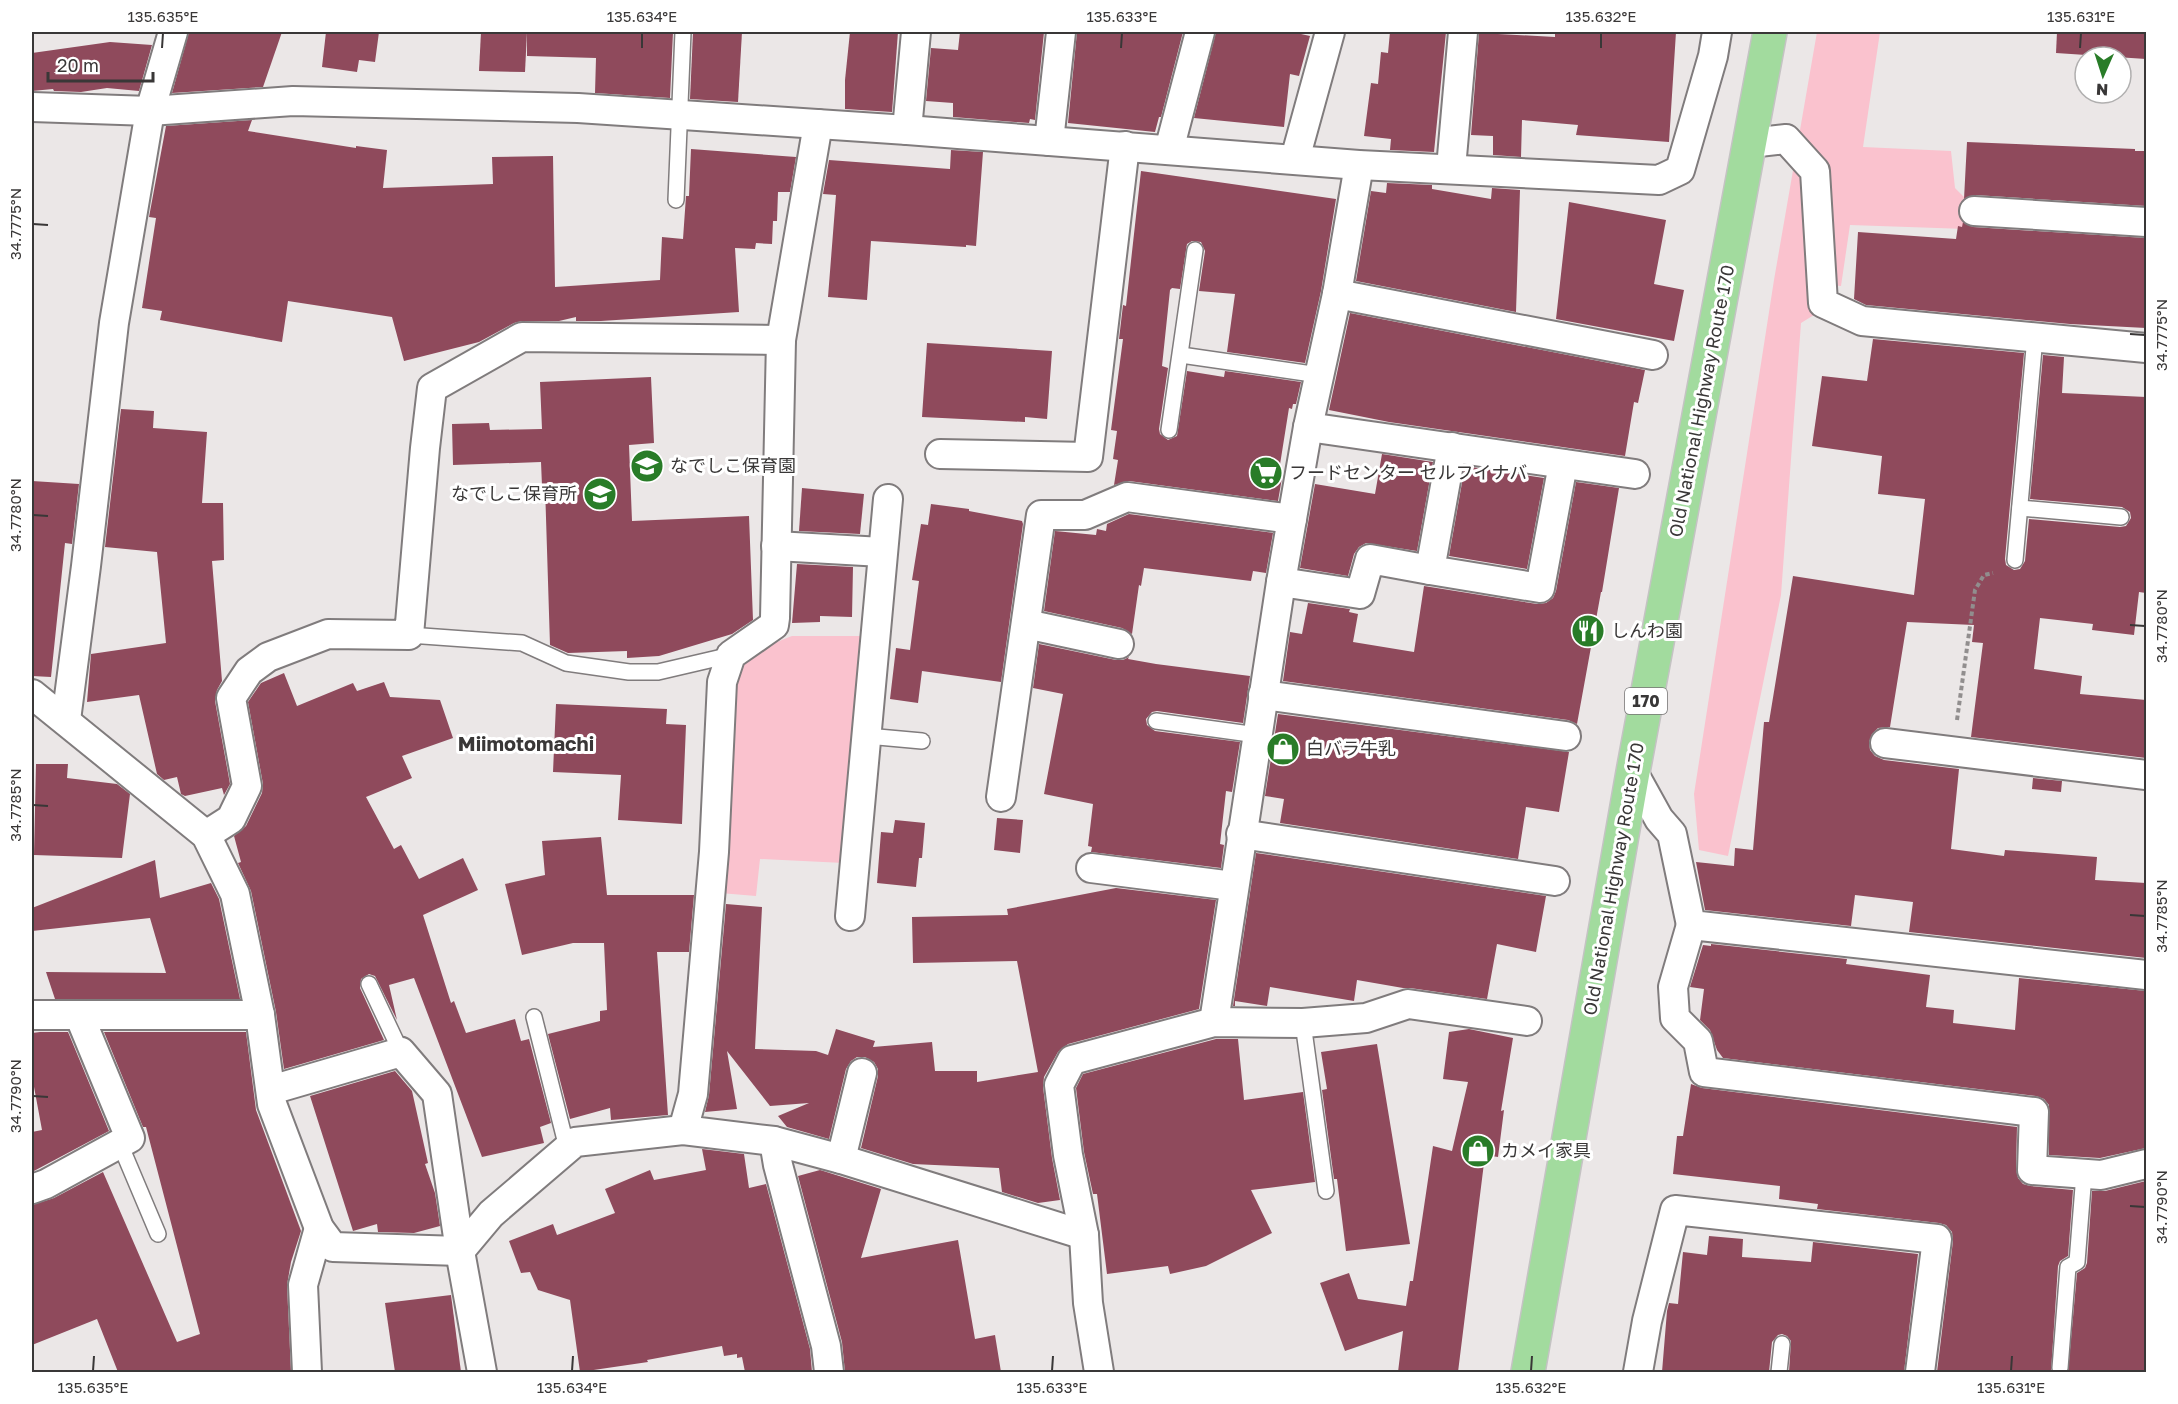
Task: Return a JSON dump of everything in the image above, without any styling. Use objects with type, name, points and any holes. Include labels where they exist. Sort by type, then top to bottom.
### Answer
[{"type":"highway","name":"Old National Highway Route 170","points":[[1528,1372],[1633,772],[1770,32]]},
{"type":"street","points":[[66,720],[114,323],[150,111],[173,32]]},
{"type":"street","points":[[907,130],[916,32]]},
{"type":"street","points":[[1049,141],[1061,32]]},
{"type":"street","points":[[1169,150],[1200,32]]},
{"type":"street","points":[[1295,159],[1330,32]]},
{"type":"street","points":[[1451,168],[1463,32]]},
{"type":"street","points":[[32,107],[150,111],[293,101],[578,108],[907,130],[1359,165],[1659,180],[1680,170],[1713,56],[1717,32]]},
{"type":"street","points":[[683,1130],[693,1094],[712,873],[722,682],[731,656],[774,625],[781,340],[818,124]]},
{"type":"street","points":[[1750,143],[1786,139],[1815,171],[1823,303],[1862,321],[2146,348]]},
{"type":"street","points":[[940,454],[1088,458],[1125,146]]},
{"type":"street","points":[[1214,1022],[1281,582],[1308,426],[1337,294],[1359,165]]},
{"type":"street","points":[[1974,211],[2146,222]]},
{"type":"street","points":[[1337,294],[1653,355]]},
{"type":"street","points":[[206,835],[231,819],[247,786],[231,698],[249,671],[268,657],[328,634],[410,635],[424,448],[432,388],[522,337],[781,340]]},
{"type":"street","points":[[1308,426],[1635,474]]},
{"type":"street","points":[[1430,570],[1452,447]]},
{"type":"street","points":[[1281,582],[1360,594],[1370,559],[1540,588],[1563,464]]},
{"type":"street","points":[[1001,797],[1041,515],[1085,515],[1127,497],[1292,519]]},
{"type":"street","points":[[850,916],[888,499]]},
{"type":"street","points":[[776,546],[882,552]]},
{"type":"street","points":[[1026,624],[1119,644]]},
{"type":"street","points":[[32,694],[206,835],[235,894],[260,1015],[272,1104],[319,1228],[333,1246],[460,1251]]},
{"type":"street","points":[[1263,695],[1566,736]]},
{"type":"street","points":[[1885,743],[2146,775]]},
{"type":"street","points":[[1633,772],[1659,819],[1672,834],[1691,925],[1673,987],[1675,1018],[1698,1041],[1704,1072],[2034,1112],[2032,1170],[2101,1175],[2146,1164]]},
{"type":"street","points":[[1241,834],[1555,880]]},
{"type":"street","points":[[1090,868],[1233,886]]},
{"type":"street","points":[[1691,925],[2146,975]]},
{"type":"street","points":[[1099,1372],[1088,1303],[1084,1235],[1068,1155],[1059,1085],[1072,1060],[1214,1022],[1303,1023],[1366,1018],[1408,1004],[1527,1022]]},
{"type":"street","points":[[32,1015],[260,1015]]},
{"type":"street","points":[[32,1189],[46,1184],[130,1138],[79,1015]]},
{"type":"street","points":[[271,1090],[401,1052],[437,1094],[460,1251],[482,1372]]},
{"type":"street","points":[[841,1159],[862,1073]]},
{"type":"street","points":[[460,1251],[491,1214],[575,1142],[683,1130],[774,1141],[841,1159],[1084,1235]]},
{"type":"street","points":[[774,1141],[778,1165],[826,1346],[829,1372]]},
{"type":"street","points":[[1638,1372],[1647,1321],[1675,1210],[1937,1239],[1920,1372]]},
{"type":"street","points":[[307,1372],[303,1284],[319,1228]]},
{"type":"lane","points":[[676,200],[683,32]]},
{"type":"lane","points":[[1169,430],[1195,250]]},
{"type":"lane","points":[[2015,560],[2035,337]]},
{"type":"lane","points":[[1181,355],[1319,375]]},
{"type":"lane","points":[[2020,508],[2121,517]]},
{"type":"lane","points":[[410,635],[522,643],[566,663],[628,672],[658,672],[731,656]]},
{"type":"lane","points":[[1156,721],[1257,735]]},
{"type":"lane","points":[[867,736],[922,741]]},
{"type":"lane","points":[[369,984],[401,1052]]},
{"type":"lane","points":[[534,1017],[567,1148]]},
{"type":"lane","points":[[1303,1023],[1326,1191]]},
{"type":"lane","points":[[120,1144],[158,1234]]},
{"type":"lane","points":[[2060,1368],[2068,1267],[2077,1262],[2084,1174]]},
{"type":"lane","points":[[1779,1372],[1782,1344]]},
{"type":"path","points":[[1953,752],[1976,590],[1984,575],[2010,569],[2015,560]]},
{"type":"shaded area","points":[[1817,32],[1880,32],[1863,147],[1951,151],[1955,188],[1967,200],[1966,229],[1850,225],[1841,286],[1811,283],[1822,310],[1801,323],[1781,595],[1728,856],[1699,850],[1694,794],[1774,280]]},
{"type":"shaded area","points":[[792,636],[861,636],[844,863],[760,859],[756,896],[720,893],[730,682],[743,664],[756,652]]},
{"type":"building","points":[[189,32],[282,32],[263,87],[172,93]]},
{"type":"building","points":[[326,32],[379,32],[375,62],[359,60],[357,72],[322,67]]},
{"type":"building","points":[[481,32],[527,32],[525,72],[479,71]]},
{"type":"building","points":[[527,32],[673,32],[670,98],[595,93],[596,58],[527,56]]},
{"type":"building","points":[[693,32],[742,32],[738,102],[690,99]]},
{"type":"building","points":[[850,32],[898,32],[892,112],[845,109],[845,80]]},
{"type":"building","points":[[960,32],[1044,32],[1035,120],[1030,119],[1029,123],[953,117],[953,103],[926,101],[931,48],[958,50]]},
{"type":"building","points":[[1077,32],[1183,32],[1155,132],[1068,123]]},
{"type":"building","points":[[1216,32],[1292,32],[1310,36],[1299,76],[1290,74],[1284,127],[1194,118]]},
{"type":"building","points":[[1390,32],[1446,32],[1434,152],[1390,150],[1391,139],[1364,136],[1371,83],[1378,84],[1381,52],[1388,53]]},
{"type":"building","points":[[1555,32],[1676,32],[1669,142],[1576,135],[1578,125],[1522,120],[1521,157],[1493,155],[1493,136],[1471,135],[1479,33],[1555,37]]},
{"type":"building","points":[[2057,32],[2146,32],[2146,59],[2133,58],[2133,45],[2073,45],[2073,54],[2056,53]]},
{"type":"building","points":[[110,42],[152,45],[139,91],[107,88],[81,92],[54,91],[53,89],[32,91],[32,53]]},
{"type":"building","points":[[252,120],[248,131],[356,148],[356,146],[387,150],[383,188],[493,184],[492,157],[553,156],[555,287],[660,280],[662,237],[683,239],[686,196],[689,196],[691,149],[796,157],[790,192],[778,192],[777,221],[773,221],[772,244],[756,243],[755,249],[735,248],[739,312],[601,321],[576,321],[576,317],[559,321],[522,321],[479,342],[404,361],[392,317],[288,301],[282,342],[160,320],[162,311],[142,308],[156,218],[149,217],[166,126]]},
{"type":"building","points":[[1967,142],[2146,151],[2146,206],[1975,195],[1964,199]]},
{"type":"building","points":[[951,150],[983,152],[976,246],[871,241],[867,300],[828,297],[836,195],[823,194],[829,160],[950,169]]},
{"type":"building","points":[[1141,171],[1336,199],[1321,291],[1305,363],[1227,352],[1235,294],[1199,291],[1205,251],[1201,242],[1192,241],[1187,244],[1180,289],[1170,290],[1162,366],[1168,368],[1159,429],[1160,434],[1168,440],[1177,436],[1187,371],[1224,377],[1225,371],[1301,382],[1296,404],[1293,404],[1292,409],[1289,408],[1278,477],[1282,478],[1278,501],[1129,481],[1114,485],[1118,460],[1113,459],[1117,431],[1111,430],[1123,339],[1119,339],[1123,305],[1126,306]]},
{"type":"building","points":[[1387,183],[1432,185],[1432,189],[1491,199],[1492,188],[1520,190],[1516,312],[1356,281],[1371,191],[1386,193]]},
{"type":"building","points":[[1569,202],[1666,220],[1654,284],[1684,290],[1674,341],[1556,319]]},
{"type":"building","points":[[1963,222],[1973,227],[2146,238],[2146,328],[2070,324],[1866,305],[1854,299],[1858,232],[1956,239],[1958,226],[1962,227]]},
{"type":"building","points":[[1350,313],[1645,370],[1638,403],[1634,402],[1625,456],[1389,422],[1329,410]]},
{"type":"building","points":[[1873,339],[2024,353],[2005,559],[2006,565],[2014,570],[2020,569],[2025,561],[2029,519],[2120,527],[2126,526],[2131,518],[2130,512],[2122,507],[2030,499],[2043,355],[2064,357],[2062,393],[2146,397],[2146,593],[2139,592],[2134,635],[2092,630],[2093,624],[2040,618],[2034,669],[2082,676],[2080,694],[2146,700],[2146,758],[1971,737],[1983,643],[1972,642],[1974,625],[1907,622],[1890,727],[1878,728],[1872,734],[1869,742],[1870,750],[1875,756],[1884,760],[1959,769],[1951,849],[2004,856],[2005,850],[2097,857],[2095,880],[2146,883],[2146,958],[1909,932],[1913,902],[1855,895],[1851,926],[1705,910],[1696,862],[1734,866],[1735,848],[1753,850],[1764,722],[1769,722],[1793,576],[1914,595],[1925,499],[1878,494],[1882,456],[1812,446],[1822,376],[1867,381]]},
{"type":"building","points":[[927,343],[1052,351],[1047,419],[1025,417],[1025,422],[922,417]]},
{"type":"building","points":[[651,377],[654,443],[629,445],[632,521],[749,516],[753,620],[732,634],[659,656],[627,658],[627,651],[568,653],[550,645],[545,486],[542,486],[541,462],[453,465],[452,424],[489,423],[490,430],[542,429],[540,382]]},
{"type":"building","points":[[121,409],[154,411],[153,428],[207,432],[202,503],[223,503],[224,560],[212,561],[222,681],[215,701],[230,784],[224,795],[222,788],[185,796],[181,794],[177,777],[164,780],[157,774],[139,695],[87,702],[91,654],[166,643],[157,552],[105,547]]},
{"type":"building","points":[[1382,454],[1433,462],[1417,551],[1366,543],[1354,554],[1348,576],[1300,568],[1315,484],[1375,494]]},
{"type":"building","points":[[1465,466],[1544,478],[1527,569],[1449,556]]},
{"type":"building","points":[[32,481],[79,484],[72,544],[65,543],[51,677],[32,676]]},
{"type":"building","points":[[1576,482],[1619,488],[1577,724],[1568,720],[1283,681],[1290,632],[1302,634],[1308,603],[1350,609],[1349,612],[1358,614],[1353,642],[1414,652],[1424,586],[1537,604],[1546,603],[1553,598],[1556,591]]},
{"type":"building","points":[[802,488],[864,494],[860,534],[799,531]]},
{"type":"building","points":[[931,504],[969,509],[969,511],[1022,521],[1023,524],[1001,682],[922,671],[918,703],[890,699],[896,648],[910,650],[919,581],[912,580],[921,524],[928,525]]},
{"type":"building","points":[[1129,514],[1273,533],[1266,573],[1253,571],[1251,581],[1144,568],[1141,586],[1139,585],[1132,634],[1122,628],[1044,611],[1055,531],[1096,535],[1097,529],[1106,531],[1107,524]]},
{"type":"building","points":[[797,564],[853,567],[852,617],[820,616],[820,622],[792,623]]},
{"type":"building","points":[[1039,644],[1116,660],[1129,657],[1128,659],[1156,664],[1250,676],[1243,723],[1157,711],[1152,712],[1146,719],[1147,725],[1155,731],[1240,742],[1232,792],[1226,791],[1220,844],[1224,845],[1221,868],[1091,852],[1092,847],[1088,846],[1093,804],[1044,794],[1063,694],[1033,688]]},
{"type":"building","points":[[284,673],[297,706],[353,683],[357,691],[384,682],[390,697],[440,700],[453,738],[402,756],[412,778],[366,797],[394,849],[401,845],[419,879],[463,858],[478,890],[423,915],[451,1003],[454,1001],[466,1033],[515,1019],[521,1041],[529,1039],[551,1123],[540,1127],[544,1143],[482,1157],[414,978],[389,985],[397,1020],[375,976],[369,974],[361,979],[360,988],[384,1040],[284,1069],[276,1012],[251,891],[238,863],[241,862],[234,836],[246,826],[262,793],[263,784],[248,702],[261,683]]},
{"type":"building","points":[[556,704],[667,709],[666,724],[686,725],[682,824],[618,820],[621,775],[553,772]]},
{"type":"building","points":[[1278,714],[1569,752],[1559,812],[1526,807],[1518,859],[1280,823],[1284,799],[1265,796]]},
{"type":"building","points":[[36,764],[68,764],[67,778],[117,784],[130,794],[122,858],[34,855]]},
{"type":"building","points":[[2033,778],[2062,781],[2061,792],[2032,789]]},
{"type":"building","points":[[997,818],[1023,820],[1020,853],[994,850]]},
{"type":"building","points":[[895,820],[925,823],[922,858],[919,858],[916,887],[877,883],[881,832],[893,833]]},
{"type":"building","points":[[601,837],[607,895],[694,895],[689,952],[657,952],[668,1115],[611,1120],[610,1108],[570,1119],[548,1034],[600,1021],[600,1011],[607,1010],[604,943],[573,943],[522,955],[505,884],[545,875],[542,841]]},
{"type":"building","points":[[1256,853],[1546,896],[1536,952],[1497,944],[1487,999],[1357,980],[1354,1001],[1270,987],[1267,1006],[1235,1001],[1235,1006],[1233,1006]]},
{"type":"building","points":[[155,860],[160,898],[211,883],[219,899],[240,999],[55,999],[46,972],[166,973],[150,918],[32,931],[32,908]]},
{"type":"building","points":[[1116,888],[1216,900],[1199,1009],[1068,1044],[1058,1052],[1044,1077],[1043,1087],[1060,1200],[1038,1203],[1002,1192],[999,1168],[913,1164],[861,1148],[878,1076],[878,1069],[874,1062],[865,1057],[857,1057],[846,1069],[829,1139],[787,1127],[778,1116],[809,1103],[770,1106],[727,1051],[737,1109],[705,1112],[709,1095],[726,904],[762,907],[755,1049],[816,1051],[828,1055],[836,1029],[875,1041],[873,1047],[932,1042],[935,1071],[977,1071],[977,1082],[1038,1072],[1017,961],[913,963],[912,917],[1008,915],[1007,909]]},
{"type":"building","points":[[1711,944],[1847,959],[1846,964],[1930,975],[1926,1007],[1954,1010],[1953,1023],[2015,1030],[2019,978],[2146,991],[2146,1148],[2100,1158],[2049,1155],[2049,1105],[2044,1099],[2036,1096],[1723,1058],[1717,1050],[1710,1030],[1700,1020],[1704,989],[1690,987],[1703,945],[1711,946]]},
{"type":"building","points":[[1469,1029],[1513,1038],[1501,1111],[1504,1110],[1498,1157],[1485,1155],[1458,1372],[1398,1372],[1403,1331],[1345,1351],[1320,1283],[1349,1273],[1358,1299],[1406,1306],[1410,1281],[1413,1281],[1433,1146],[1452,1151],[1468,1082],[1443,1079],[1449,1032]]},
{"type":"building","points":[[68,1032],[109,1131],[32,1172],[32,1132],[42,1130],[32,1076],[32,1033]]},
{"type":"building","points":[[104,1032],[246,1032],[256,1110],[301,1231],[291,1262],[287,1285],[291,1372],[118,1372],[97,1319],[32,1345],[32,1205],[54,1198],[103,1172],[177,1342],[200,1334],[146,1127],[143,1127]]},
{"type":"building","points":[[1216,1039],[1238,1039],[1244,1100],[1303,1092],[1315,1182],[1251,1190],[1272,1233],[1206,1266],[1170,1274],[1168,1266],[1107,1274],[1097,1194],[1093,1194],[1084,1152],[1076,1088],[1083,1074]]},
{"type":"building","points":[[1377,1044],[1410,1244],[1346,1251],[1322,1090],[1327,1089],[1321,1052]]},
{"type":"building","points":[[395,1071],[412,1091],[428,1163],[425,1164],[435,1193],[440,1226],[414,1233],[378,1232],[377,1224],[353,1231],[310,1096]]},
{"type":"building","points":[[1691,1084],[1702,1088],[2017,1127],[2016,1169],[2018,1178],[2023,1184],[2073,1190],[2068,1256],[2060,1261],[2058,1266],[2051,1372],[1937,1372],[1953,1241],[1952,1232],[1946,1225],[1817,1209],[1818,1204],[1779,1199],[1780,1186],[1673,1174],[1677,1136],[1683,1136]]},
{"type":"building","points":[[702,1149],[744,1154],[749,1188],[766,1184],[810,1349],[812,1372],[745,1372],[742,1357],[737,1358],[737,1354],[724,1356],[722,1346],[647,1360],[648,1362],[580,1372],[570,1300],[538,1290],[530,1272],[521,1273],[509,1241],[553,1224],[557,1235],[615,1213],[605,1189],[650,1170],[654,1180],[706,1170]]},
{"type":"building","points":[[820,1170],[881,1189],[861,1258],[958,1240],[975,1339],[995,1335],[1001,1372],[845,1372],[842,1342],[798,1176]]},
{"type":"building","points":[[2146,1181],[2146,1370],[2144,1372],[2068,1372],[2077,1273],[2085,1268],[2087,1263],[2092,1191],[2105,1191]]},
{"type":"building","points":[[1709,1236],[1743,1239],[1742,1257],[1811,1262],[1813,1242],[1918,1254],[1904,1372],[1789,1372],[1791,1341],[1782,1334],[1772,1342],[1769,1372],[1662,1372],[1667,1311],[1669,1303],[1678,1304],[1683,1252],[1707,1255]]},
{"type":"building","points":[[451,1295],[461,1372],[395,1372],[385,1303]]},
{"type":"place","name":"なでしこ保育園","points":[[647,466]]},
{"type":"place","name":"フードセンター セルフイナバ","points":[[1266,473]]},
{"type":"place","name":"なでしこ保育所","points":[[600,494]]},
{"type":"place","name":"しんわ園","points":[[1588,631]]},
{"type":"place","name":"白バラ牛乳","points":[[1283,749]]},
{"type":"place","name":"カメイ家具","points":[[1478,1151]]},
{"type":"district","name":"Miimotomachi","points":[[526,744]]}]
